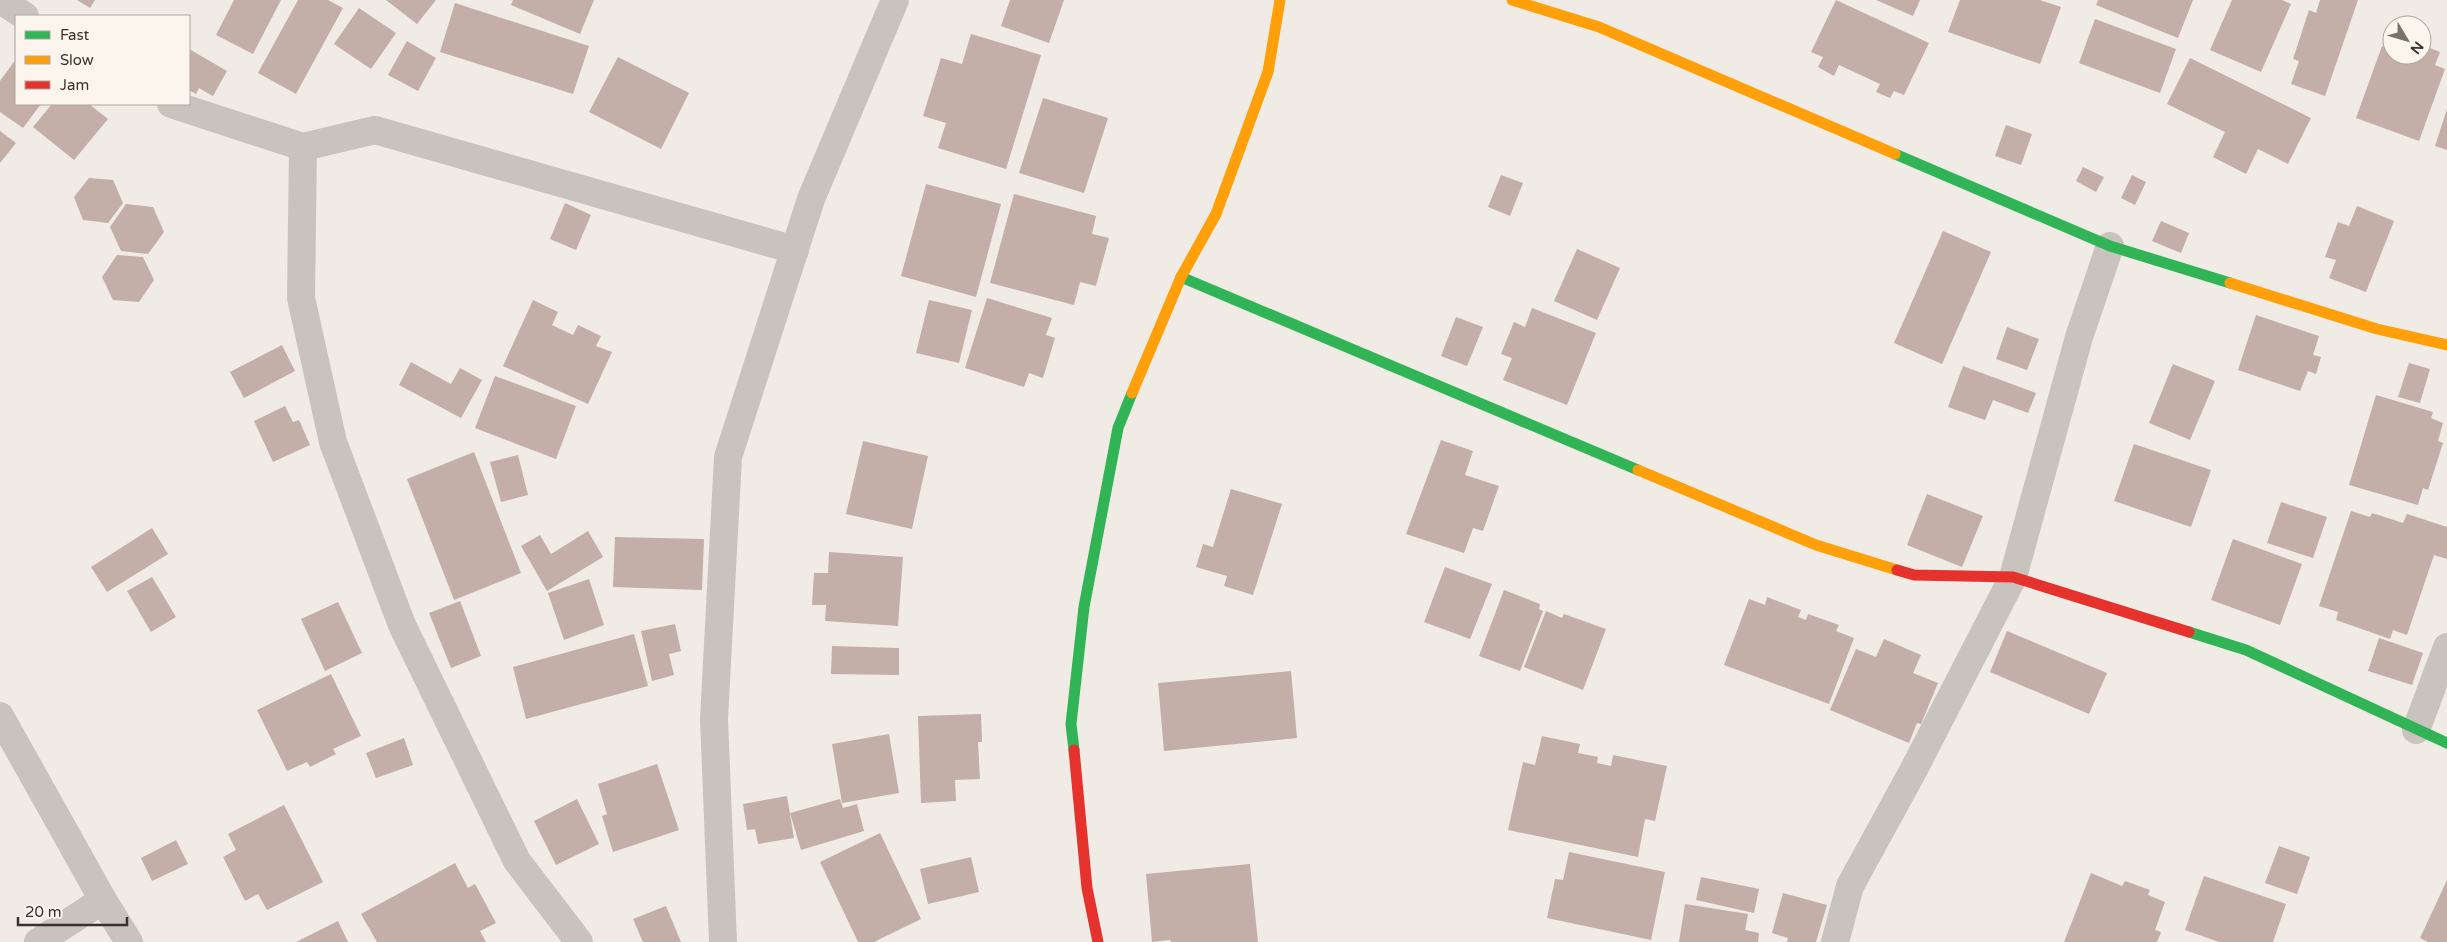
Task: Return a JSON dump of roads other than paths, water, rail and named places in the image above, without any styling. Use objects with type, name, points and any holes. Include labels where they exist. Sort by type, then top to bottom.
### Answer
[{"type":"street","points":[[0,0],[23,15]]},
{"type":"street","points":[[723,942],[714,719],[728,457],[811,199],[895,0]]},
{"type":"street","points":[[1098,942],[1087,888],[1071,724],[1084,608],[1118,428],[1181,277],[1216,214],[1268,72],[1280,0]]},
{"type":"street","points":[[1512,0],[1599,27],[2110,246],[2377,329],[2447,345]]},
{"type":"street","points":[[173,105],[303,147],[375,130],[795,250]]},
{"type":"street","points":[[303,147],[301,298],[333,442],[402,625],[517,861],[580,942]]},
{"type":"street","points":[[1835,942],[1850,886],[1913,771],[2013,577],[2079,337],[2110,246]]},
{"type":"street","points":[[1181,277],[1816,545],[1914,576],[2013,577],[2246,650],[2447,743]]},
{"type":"street","points":[[2416,730],[2447,647]]},
{"type":"street","points":[[0,716],[103,900],[129,942]]},
{"type":"street","points":[[38,942],[103,900]]}]
